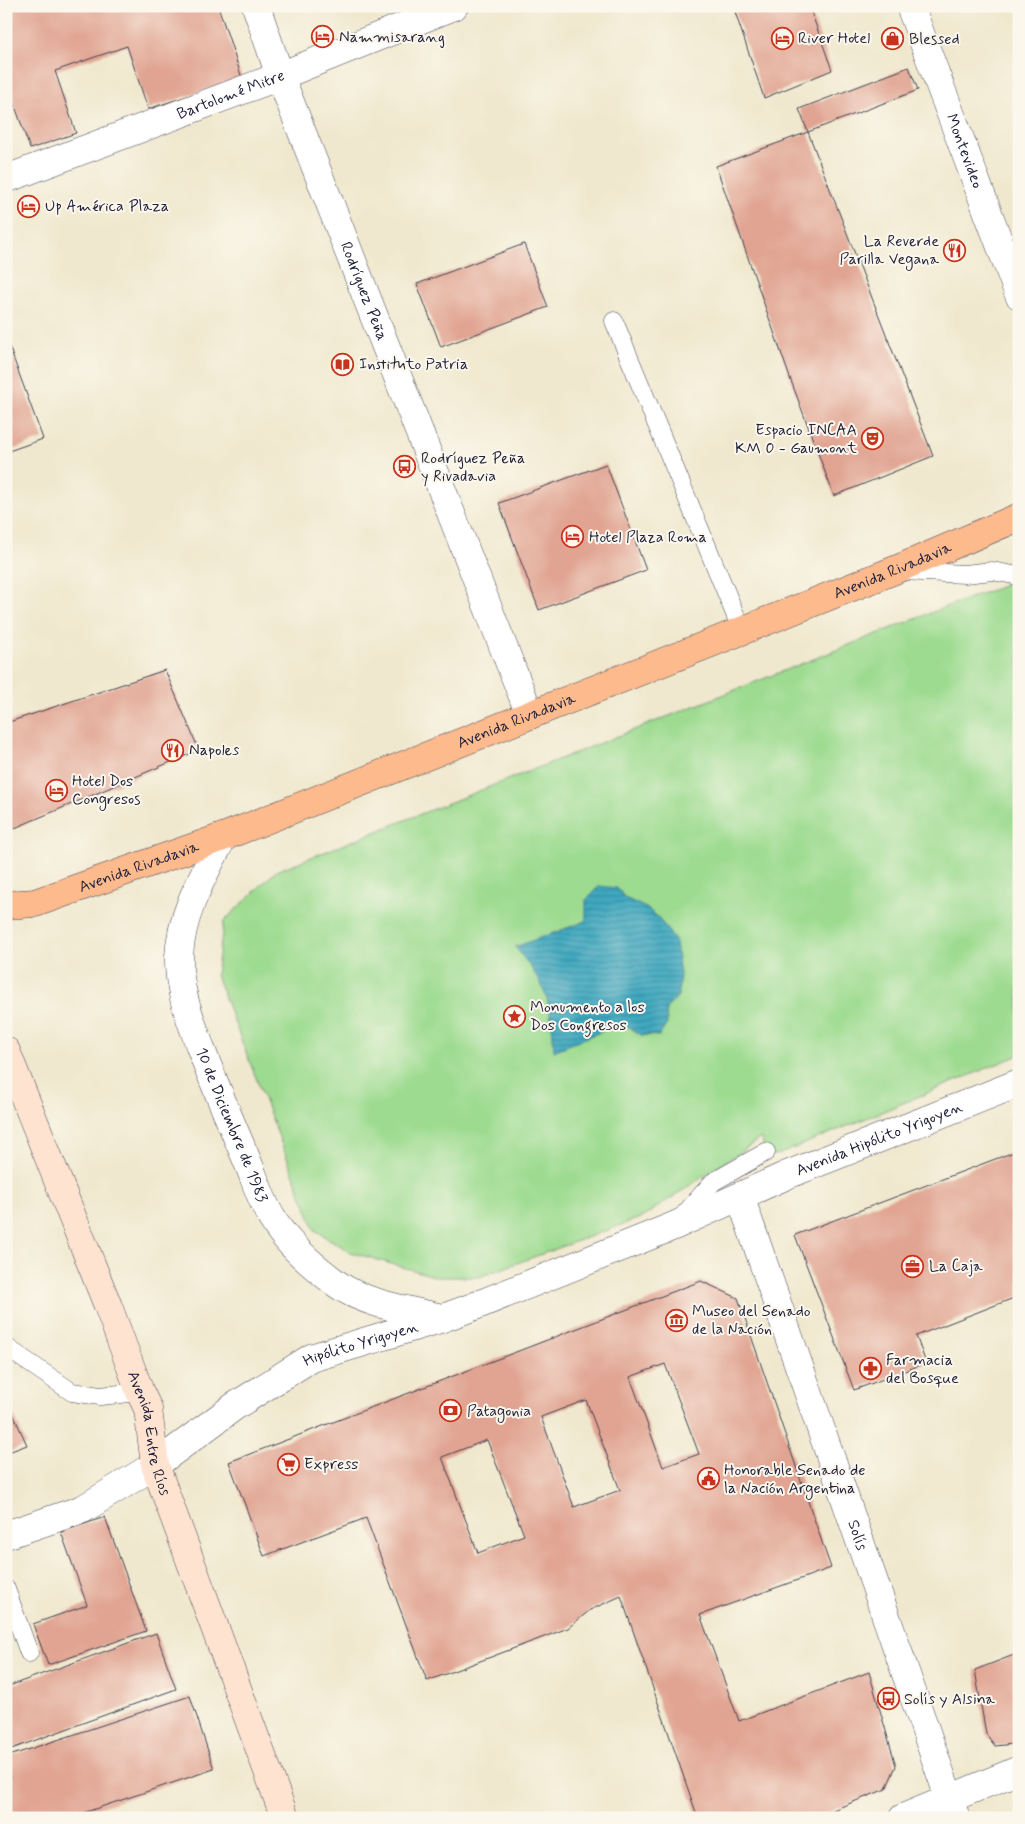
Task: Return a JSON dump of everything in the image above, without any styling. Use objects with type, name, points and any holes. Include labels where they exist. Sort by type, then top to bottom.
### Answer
[{"type":"main road","name":"Avenida Rivadavia","points":[[6,905],[35,903],[222,837],[895,570],[1019,517]]},
{"type":"main road","name":"Avenida Entre Ríos","points":[[6,1051],[148,1409],[155,1465],[285,1818]]},
{"type":"street","name":"Rodríguez Peña","points":[[256,6],[280,76],[530,715]]},
{"type":"street","name":"Bartolomé Mitre","points":[[6,180],[280,76],[454,6]]},
{"type":"street","name":"Montevideo","points":[[910,6],[1019,295]]},
{"type":"street","name":"10 de Diciembre de 1983","points":[[222,837],[192,896],[184,922],[179,956],[179,977],[182,998],[216,1089],[272,1220],[300,1253],[339,1285],[386,1305],[443,1318]]},
{"type":"street","name":"Avenida Hipólito Yrigoyen","points":[[740,1196],[796,1171],[1019,1083]]},
{"type":"street","name":"Hipólito Yrigoyen","points":[[6,1535],[83,1508],[155,1465],[234,1406],[312,1358],[443,1318],[674,1226],[740,1196]]},
{"type":"street","name":"Solís","points":[[740,1196],[954,1808]]},
{"type":"street","points":[[903,1818],[954,1808],[1019,1770]]},
{"type":"lane","points":[[614,321],[742,631]]},
{"type":"lane","points":[[895,570],[965,574],[992,571],[1019,576]]},
{"type":"lane","points":[[674,1226],[713,1182],[766,1152]]},
{"type":"lane","points":[[6,1347],[72,1392],[100,1396],[140,1392]]},
{"type":"lane","points":[[6,1589],[29,1653]]},
{"type":"green space","points":[[1019,554],[1019,1055],[780,1154],[767,1156],[761,1138],[643,1217],[479,1277],[437,1277],[350,1252],[315,1230],[216,975],[224,921],[276,871],[1003,586],[1014,556]]},
{"type":"water","points":[[599,886],[617,888],[625,898],[646,908],[658,917],[676,942],[680,975],[678,996],[666,1009],[667,1024],[659,1036],[641,1035],[622,1023],[554,1051],[549,1006],[541,984],[515,947],[586,921],[586,900]]},
{"type":"building","points":[[6,6],[218,6],[242,78],[148,109],[127,46],[55,71],[76,133],[30,149],[6,80]]},
{"type":"building","name":"River Hotel","points":[[733,6],[809,6],[832,70],[764,98]]},
{"type":"building","points":[[909,67],[918,90],[808,132],[799,109]]},
{"type":"building","points":[[808,132],[933,456],[834,496],[790,378],[716,166]]},
{"type":"building","points":[[524,244],[548,307],[441,347],[417,284]]},
{"type":"building","points":[[6,338],[43,439],[6,452]]},
{"type":"building","name":"Hotel Plaza Roma","points":[[606,464],[646,570],[539,610],[499,503]]},
{"type":"building","name":"Hotel Dos Congresos","points":[[165,670],[199,750],[10,830],[6,829],[6,723]]},
{"type":"building","name":"La Caja","points":[[1019,1150],[1019,1296],[916,1336],[926,1363],[854,1390],[795,1235]]},
{"type":"building","points":[[701,1281],[738,1298],[831,1568],[700,1615],[739,1721],[869,1672],[896,1766],[886,1789],[813,1818],[698,1818],[621,1596],[590,1610],[568,1628],[427,1681],[366,1518],[264,1556],[229,1462]],"holes":[[[665,1364],[699,1454],[663,1467],[630,1377]],[[586,1400],[620,1490],[574,1507],[541,1417]],[[487,1440],[524,1535],[478,1553],[442,1457]]]},
{"type":"building","points":[[6,1398],[27,1445],[6,1453]]},
{"type":"building","points":[[105,1517],[146,1631],[48,1665],[33,1624],[87,1605],[61,1532]]},
{"type":"building","points":[[156,1633],[176,1689],[6,1751],[6,1687]]},
{"type":"building","points":[[1019,1653],[1019,1741],[1013,1744],[995,1746],[986,1734],[975,1670]]},
{"type":"building","points":[[190,1696],[214,1769],[68,1818],[6,1818],[6,1779],[10,1777],[6,1765],[6,1757]]},
{"type":"place","name":"Nammisarang","points":[[323,37]]},
{"type":"place","name":"River Hotel","points":[[782,38]]},
{"type":"place","name":"Blessed","points":[[893,39]]},
{"type":"place","name":"Up América Plaza","points":[[29,206]]},
{"type":"place","name":"La Reverde Parilla Vegana","points":[[955,250]]},
{"type":"place","name":"Instituto Patria","points":[[343,364]]},
{"type":"place","name":"Espacio INCAA KM 0 - Gaumont","points":[[873,439]]},
{"type":"place","name":"Rodríguez Peña y Rivadavia","points":[[405,467]]},
{"type":"place","name":"Hotel Plaza Roma","points":[[573,537]]},
{"type":"place","name":"Napoles","points":[[173,750]]},
{"type":"place","name":"Hotel Dos Congresos","points":[[56,790]]},
{"type":"place","name":"Monumento a los Dos Congresos","points":[[514,1016]]},
{"type":"place","name":"La Caja","points":[[913,1266]]},
{"type":"place","name":"Museo del Senado de la Nación","points":[[676,1320]]},
{"type":"place","name":"Farmacia del Bosque","points":[[870,1369]]},
{"type":"place","name":"Patagonia","points":[[451,1411]]},
{"type":"place","name":"Express","points":[[288,1464]]},
{"type":"place","name":"Honorable Senado de la Nación Argentina","points":[[708,1479]]},
{"type":"place","name":"Solís y Alsina","points":[[888,1699]]}]
